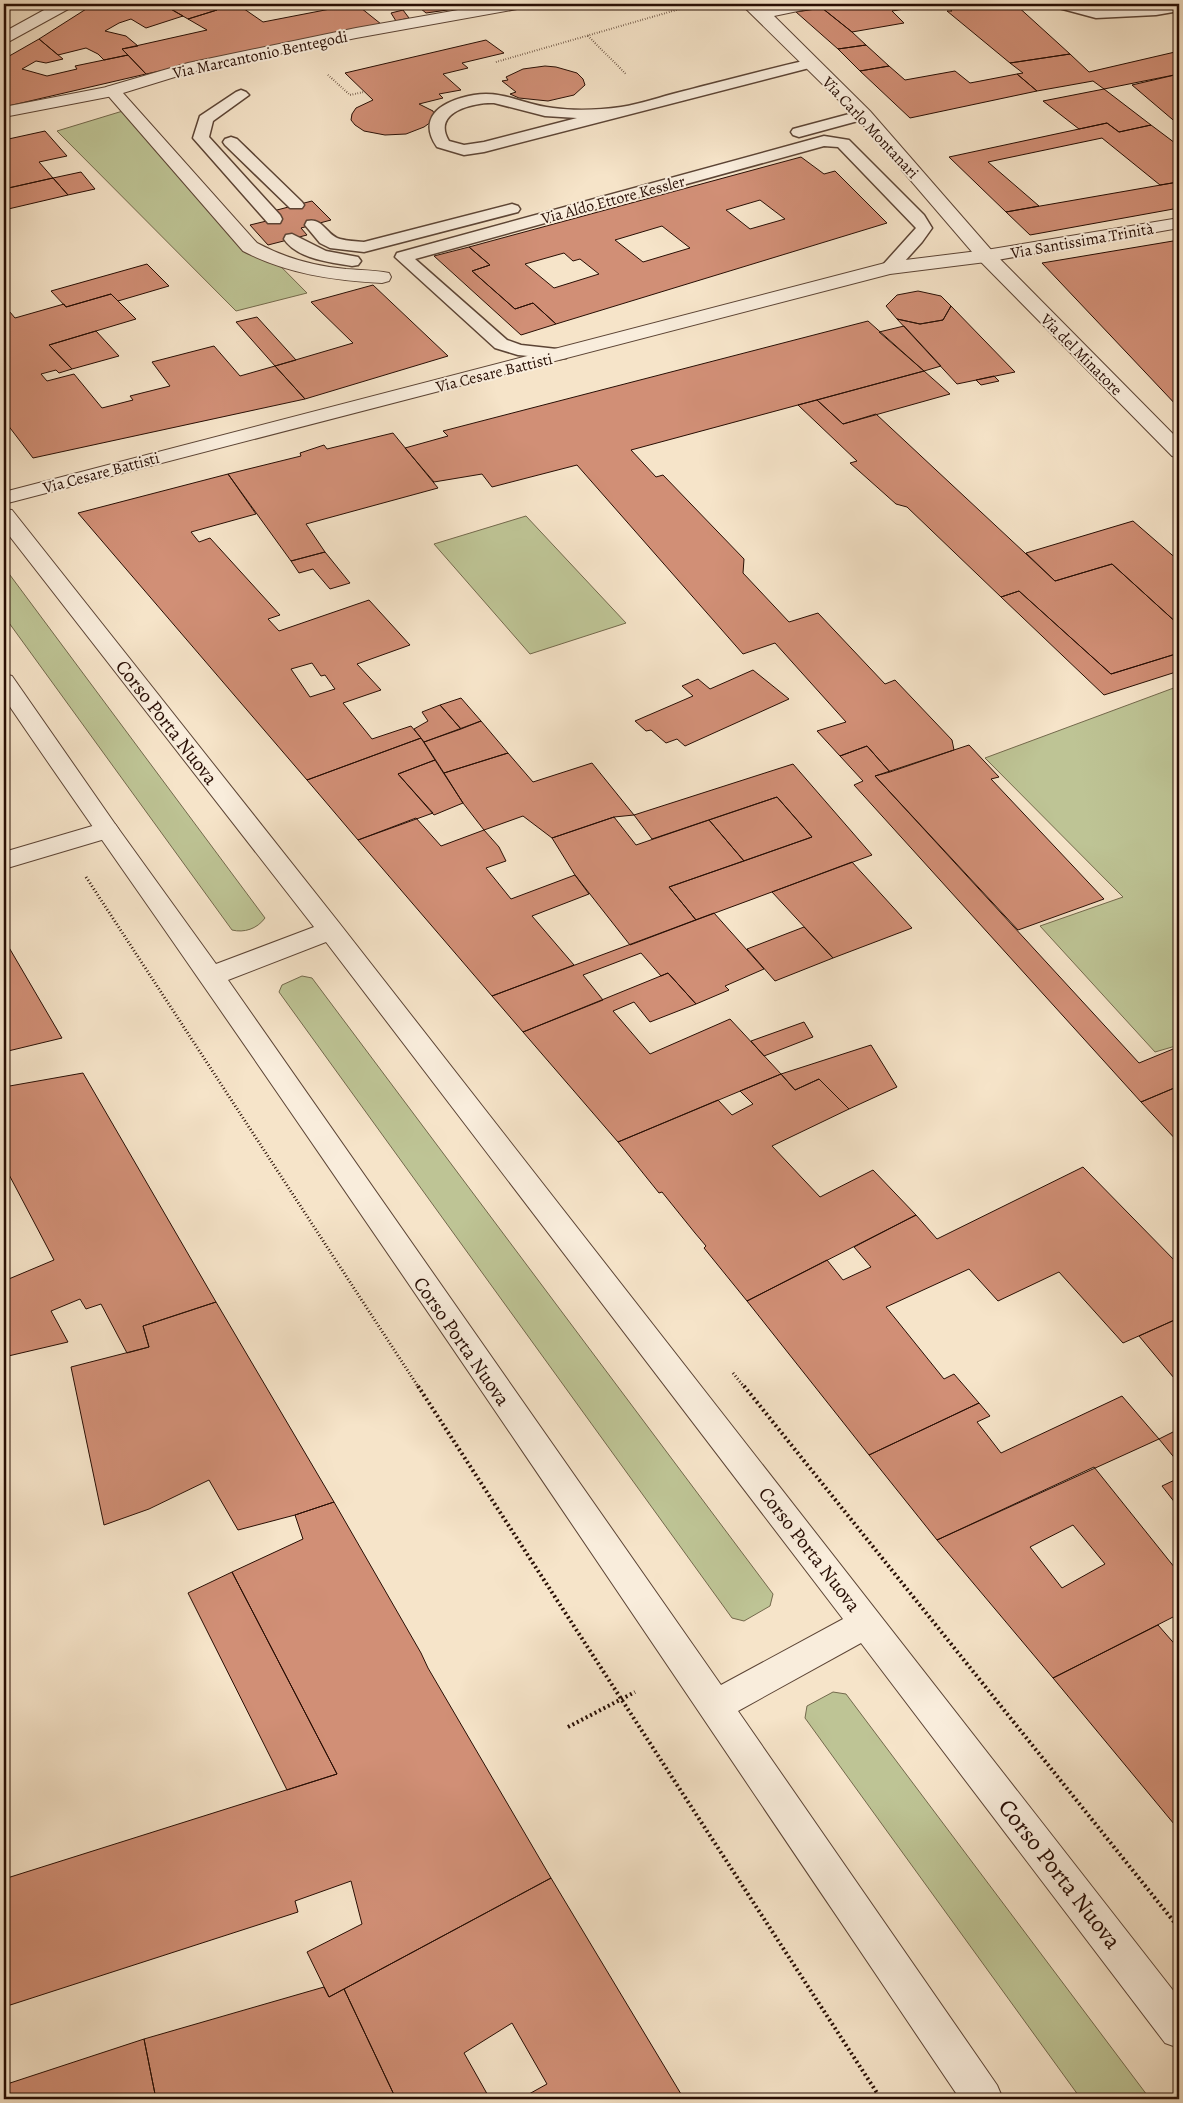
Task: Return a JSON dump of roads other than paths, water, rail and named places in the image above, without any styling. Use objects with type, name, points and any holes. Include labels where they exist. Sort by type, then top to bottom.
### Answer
[{"type":"street","points":[[4,38],[66,4]]},
{"type":"street","name":"Via Marcantonio Bentegodi","points":[[4,112],[112,91],[188,68],[356,33],[518,4]]},
{"type":"street","points":[[756,9],[811,4]]},
{"type":"street","name":"Via Carlo Montanari","points":[[756,9],[864,115],[986,256]]},
{"type":"street","points":[[112,91],[250,246],[270,258],[294,267],[328,274],[389,264]]},
{"type":"street","name":"Via Santissima Trinità","points":[[986,256],[1179,223]]},
{"type":"street","name":"Via Cesare Battisti","points":[[4,498],[889,268],[986,256]]},
{"type":"street","name":"Via del Minatore","points":[[986,256],[1179,452]]},
{"type":"street","name":"Corso Porta Nuova","points":[[4,515],[331,930],[867,1622],[1179,2029]]},
{"type":"street","name":"Corso Porta Nuova","points":[[4,681],[106,830],[211,976],[715,1706],[983,2099]]},
{"type":"street","points":[[4,860],[106,830]]},
{"type":"street","points":[[211,976],[331,930]]},
{"type":"street","name":"Corso Porta Nuova","points":[[715,1706],[867,1622]]},
{"type":"lane","points":[[1060,4],[1096,14],[1156,11],[1179,7]]},
{"type":"lane","points":[[618,112],[554,113],[523,107],[493,98],[471,100],[458,104],[444,112],[437,124],[437,134],[443,144],[464,150],[470,149],[618,112],[656,102],[812,63]]},
{"type":"lane","points":[[241,96],[206,119],[201,138],[274,219]]},
{"type":"lane","points":[[741,148],[864,115]]},
{"type":"lane","name":"Via Aldo Ettore Kessler","points":[[389,264],[824,141],[835,141],[843,143],[918,219],[924,228],[916,241],[904,250],[889,268]]},
{"type":"lane","points":[[231,142],[296,205]]},
{"type":"lane","points":[[313,225],[326,239],[336,244],[364,248],[531,204]]},
{"type":"lane","points":[[292,238],[304,248],[319,255],[389,264],[501,344],[518,350],[560,354]]},
{"type":"lane","points":[[388,242],[389,264]]},
{"type":"lane","points":[[491,372],[503,357],[501,344]]}]
